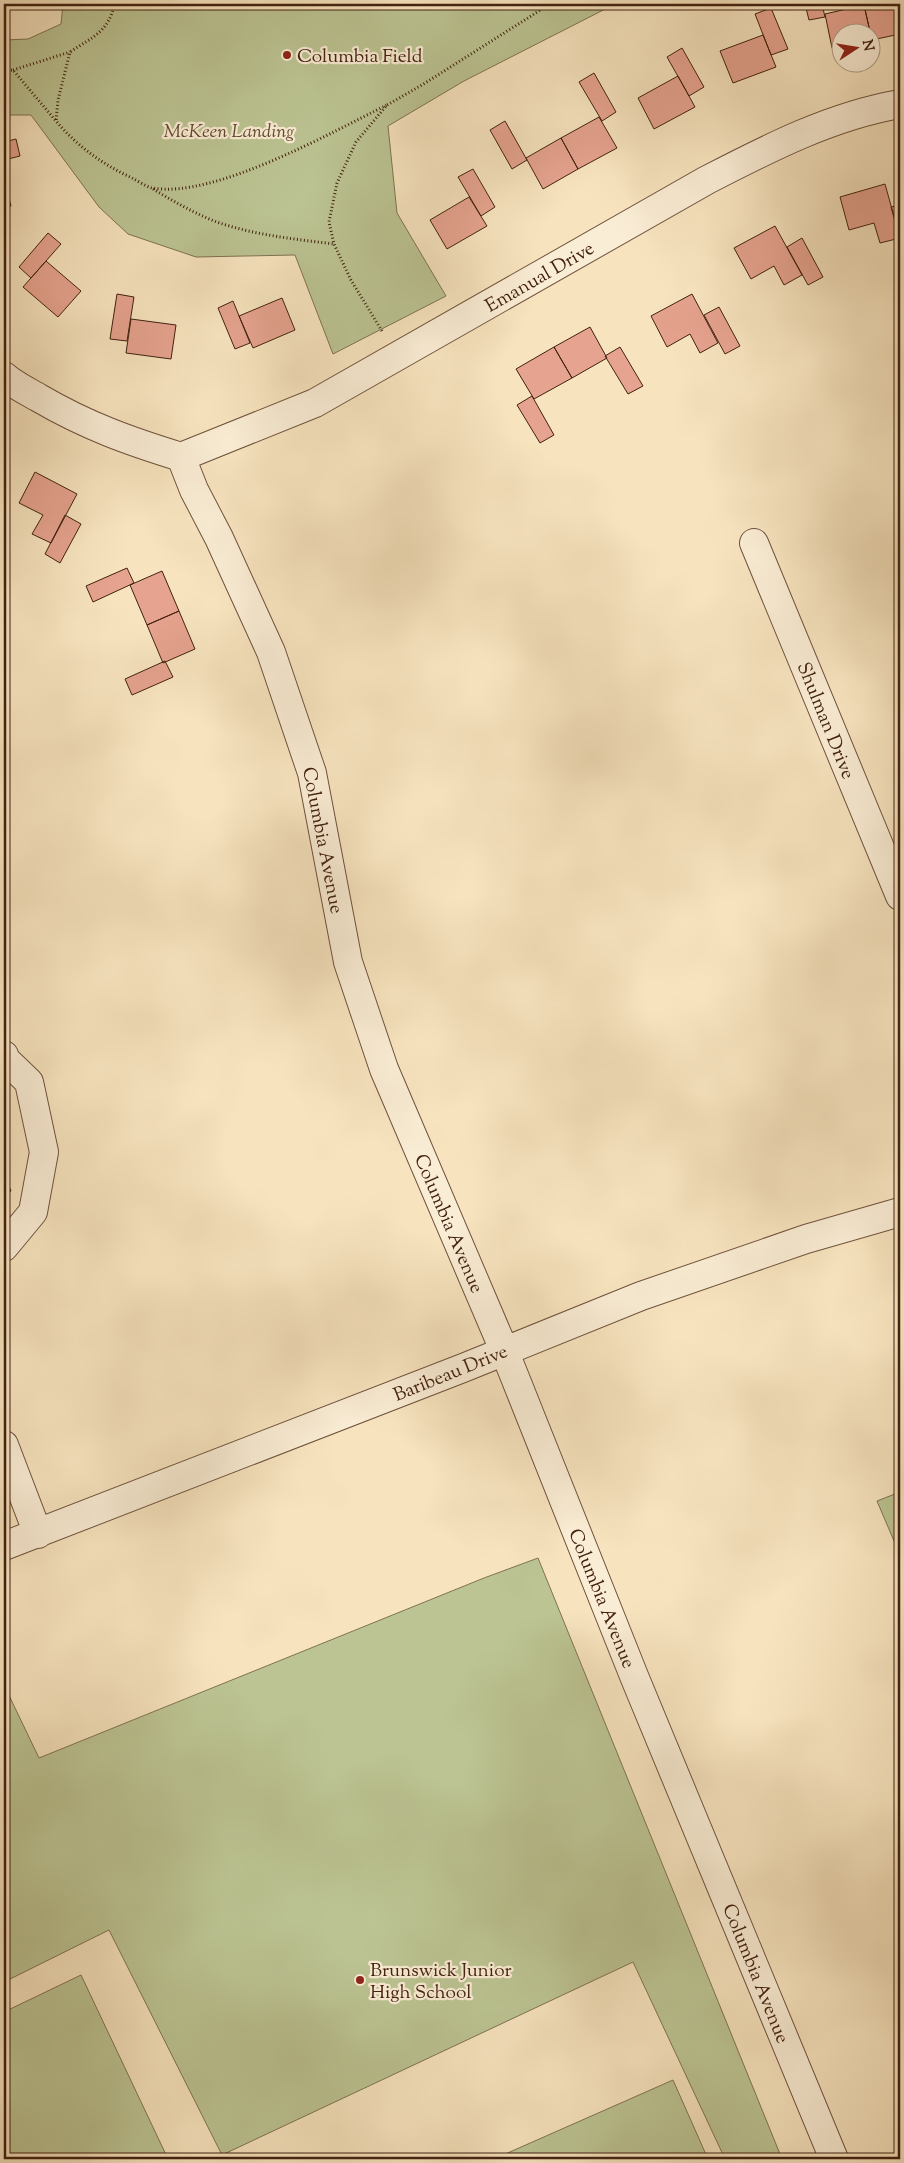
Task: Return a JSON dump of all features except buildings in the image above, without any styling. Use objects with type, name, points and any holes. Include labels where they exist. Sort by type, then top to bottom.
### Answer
[{"type":"street","name":"Emanual Drive","points":[[181,457],[316,403],[707,180],[774,145],[845,117],[900,104]]},
{"type":"street","points":[[4,376],[57,408],[99,429],[128,441],[181,457]]},
{"type":"street","name":"Columbia Avenue","points":[[181,457],[194,490],[219,538],[271,652],[312,773],[348,962],[384,1070],[504,1350],[634,1676],[834,2159]]},
{"type":"street","name":"Shulman Drive","points":[[754,543],[900,896]]},
{"type":"street","points":[[4,1058],[29,1082],[44,1152],[33,1212],[4,1247]]},
{"type":"street","name":"Baribeau Drive","points":[[4,1546],[641,1296],[806,1239],[900,1212]]},
{"type":"street","points":[[4,1445],[38,1534]]},
{"type":"path","points":[[4,71],[13,70],[70,52],[97,35],[110,21],[115,4]]},
{"type":"path","points":[[151,187],[173,189],[196,186],[249,170],[303,146],[387,105],[422,85],[550,4]]},
{"type":"path","points":[[56,121],[58,100],[70,52]]},
{"type":"path","points":[[13,70],[73,140],[91,155],[151,187],[187,209],[215,221],[280,237],[334,244]]},
{"type":"path","points":[[384,334],[351,280],[334,244],[329,222],[337,183],[356,142],[387,105]]},
{"type":"green space","name":"McKeen Landing","points":[[63,4],[615,4],[464,81],[388,126],[397,213],[446,296],[333,354],[295,255],[196,257],[128,234],[99,207],[31,115],[4,115],[4,40],[28,39],[61,24]]},
{"type":"green space","points":[[900,1492],[900,1555],[877,1501]]},
{"type":"green space","name":"Brunswick Junior High School","points":[[538,1558],[782,2159],[725,2159],[633,1962],[222,2155],[109,1930],[4,1982],[4,1685],[39,1758],[484,1578]]},
{"type":"green space","points":[[81,1975],[168,2159],[4,2159],[4,2012]]},
{"type":"green space","points":[[673,2080],[708,2159],[494,2159]]},
{"type":"place","name":"Columbia Field","points":[[287,55]]},
{"type":"place","name":"Brunswick Junior High School","points":[[360,1980]]}]
